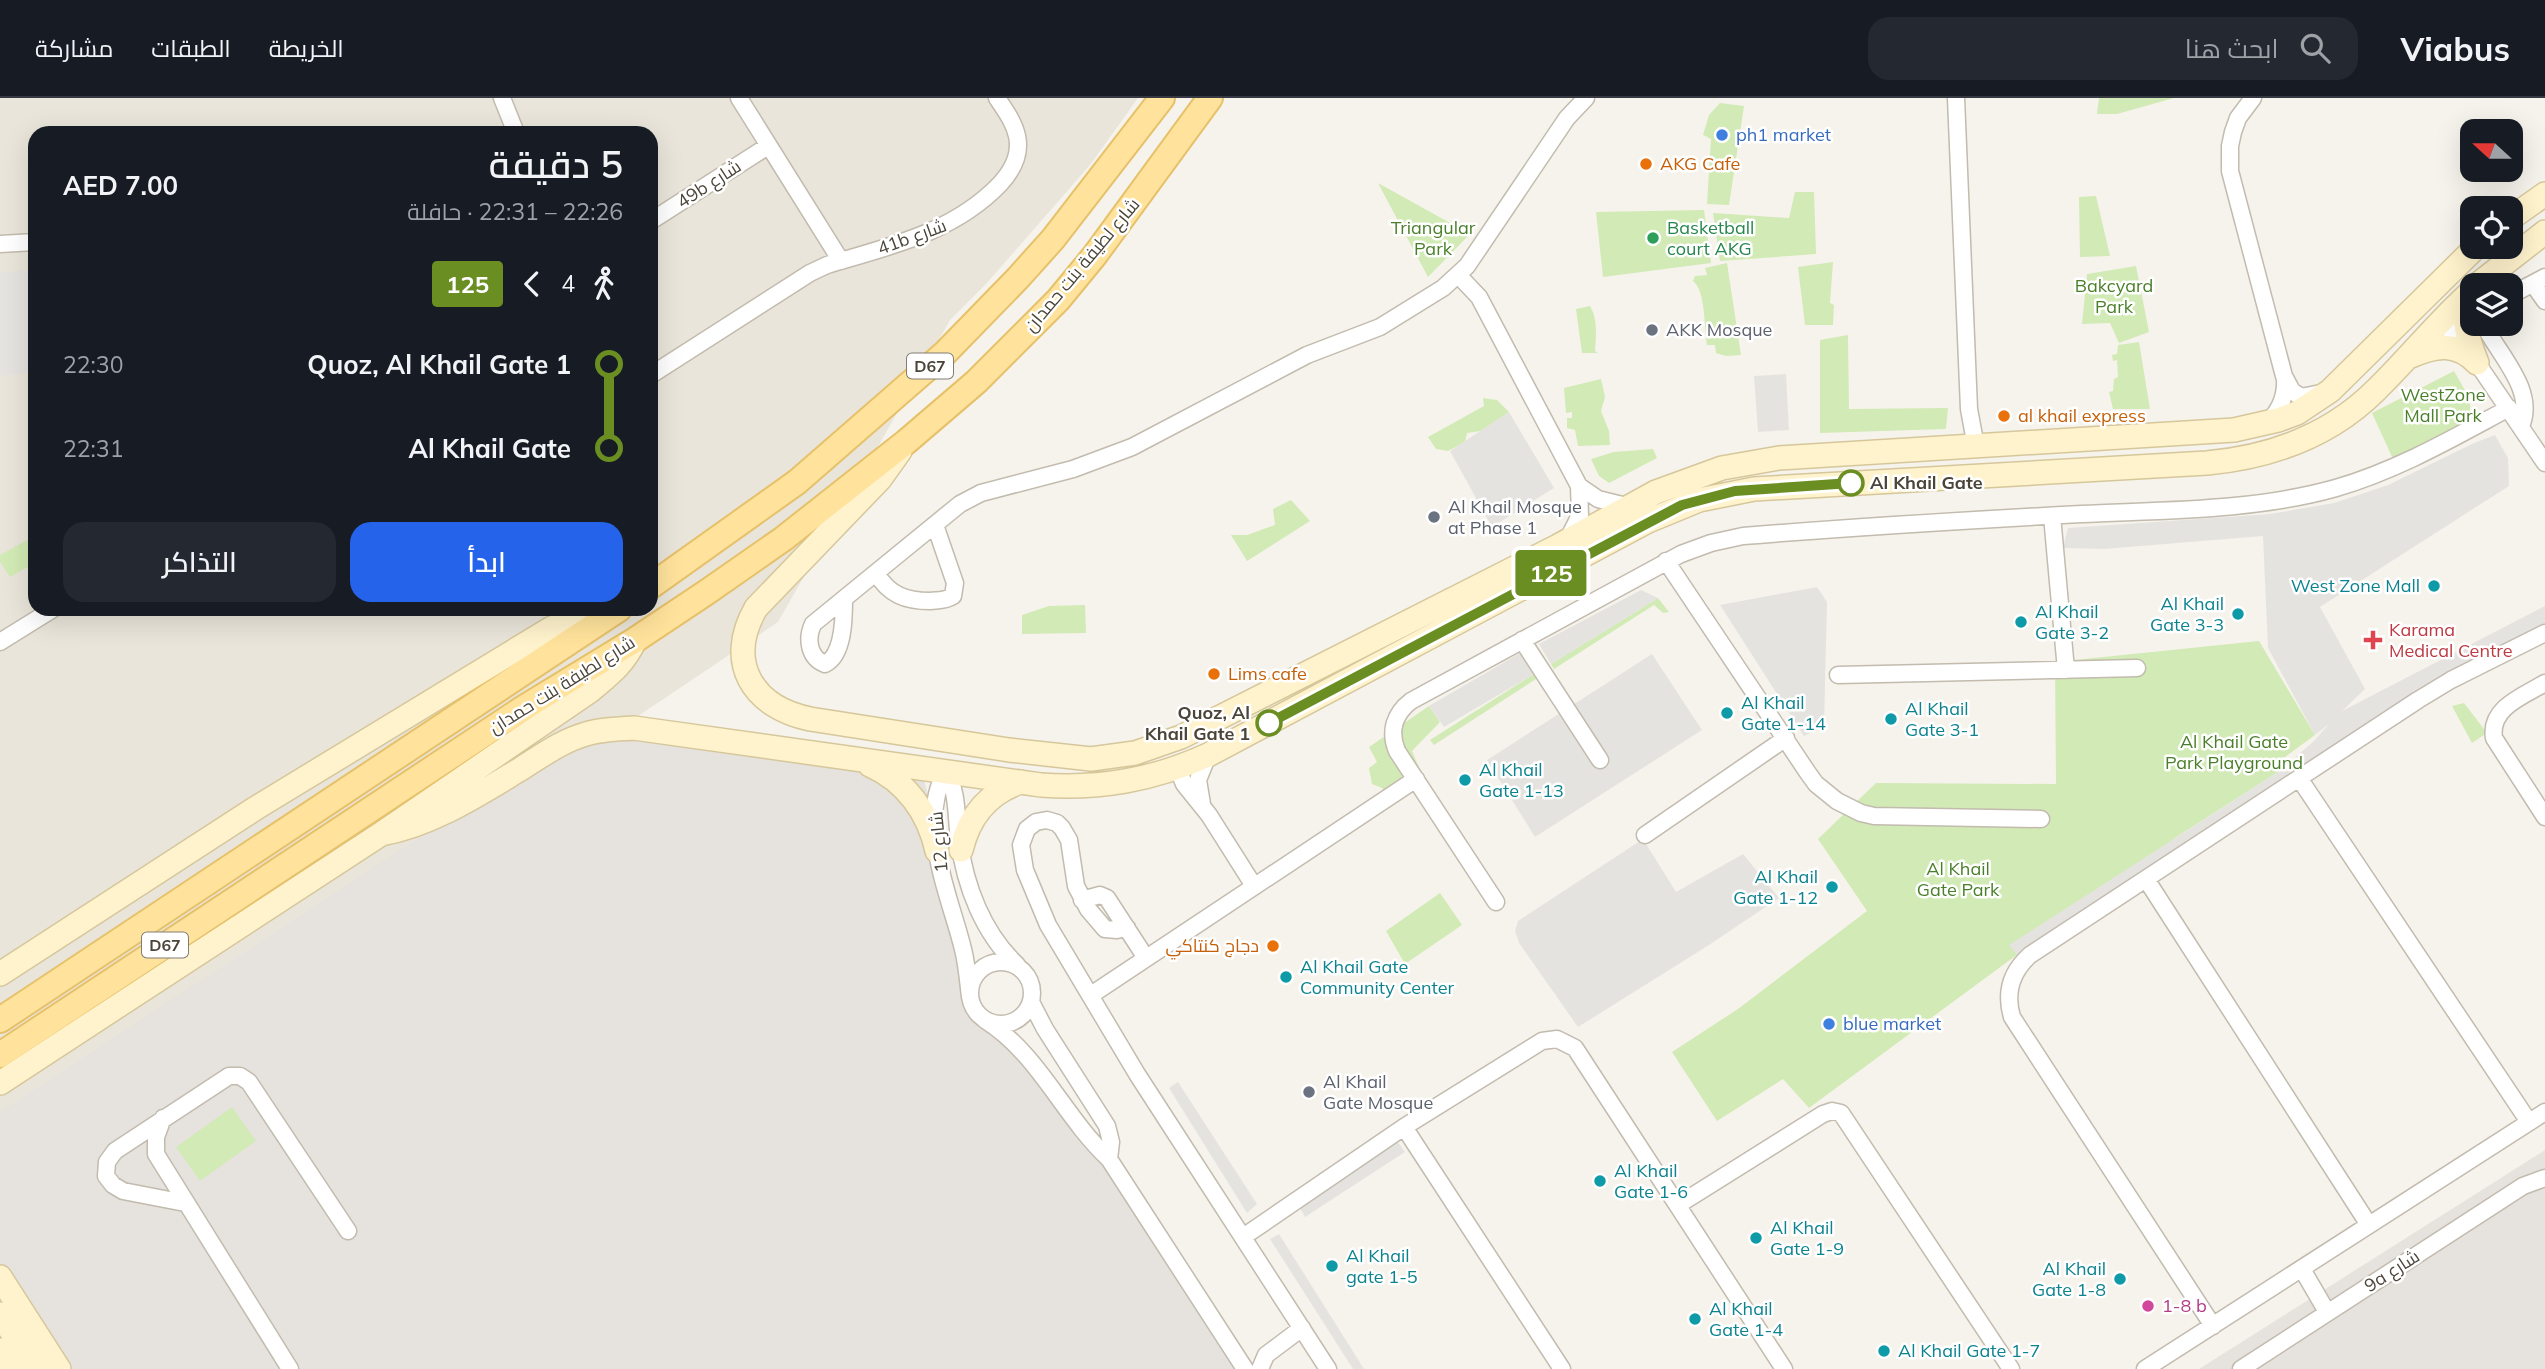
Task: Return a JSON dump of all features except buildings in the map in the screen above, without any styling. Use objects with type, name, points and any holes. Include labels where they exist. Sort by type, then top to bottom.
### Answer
[{"type":"main road","name":"D67","points":[[658,581],[797,482],[945,353],[1053,239],[1163,98]]},
{"type":"main road","name":"شارع لطيفة بنت حمدان","points":[[1,1078],[330,835],[522,709],[635,640],[765,551],[906,442],[976,382],[1058,300],[1095,255],[1210,98]]},
{"type":"main road","name":"شارع لطيفة بنت حمدان","points":[[0,1020],[607,616]]},
{"type":"street","points":[[502,98],[513,126]]},
{"type":"street","points":[[739,98],[841,261]]},
{"type":"street","name":"41b شارع","points":[[658,371],[810,273],[941,228],[970,211],[1009,174],[1017,156],[1018,137],[1011,119],[997,98]]},
{"type":"street","points":[[844,599],[960,504],[981,493],[1073,469],[1132,447],[1307,355],[1380,327],[1443,288],[1459,275],[1567,117],[1586,98]]},
{"type":"street","points":[[1900,480],[1928,471],[1958,467],[1976,447],[1969,409],[1956,98]]},
{"type":"street","points":[[2253,98],[2238,118],[2233,132],[2230,171],[2284,376],[2292,391],[2301,397],[2330,391]]},
{"type":"street","name":"49b شارع","points":[[658,217],[768,146]]},
{"type":"street","points":[[2523,210],[2545,194]]},
{"type":"street","points":[[2492,273],[2545,232]]},
{"type":"street","points":[[0,244],[28,242]]},
{"type":"street","points":[[759,694],[775,707],[810,719],[1009,750],[1091,759],[1151,749],[1220,717],[1678,483],[1744,463],[1779,458],[2234,430],[2264,425],[2297,413],[2330,391],[2463,259]]},
{"type":"street","points":[[1459,275],[1479,296],[1579,486],[1580,515],[1567,541]]},
{"type":"street","points":[[2444,277],[2438,297],[2442,318],[2521,426],[2539,446],[2545,463]]},
{"type":"street","points":[[2523,289],[2539,280],[2545,301]]},
{"type":"street","points":[[381,834],[425,822],[563,743],[610,729],[634,728],[1060,786],[1139,780],[1178,769],[1208,755],[1682,505],[1735,491],[2207,463],[2255,456],[2305,439],[2343,418],[2376,390],[2460,302]]},
{"type":"street","points":[[2467,336],[2477,363]]},
{"type":"street","points":[[2490,336],[2525,398],[2526,411],[2521,426]]},
{"type":"street","points":[[2405,359],[2443,346],[2459,349],[2477,363]]},
{"type":"street","points":[[2264,425],[2275,414],[2283,400],[2284,376]]},
{"type":"street","points":[[1496,902],[1397,751],[1393,738],[1395,722],[1404,706],[1666,561],[1711,543],[1743,536],[2236,506],[2311,494],[2405,463],[2509,408]]},
{"type":"street","points":[[1951,447],[1962,429],[1969,409]]},
{"type":"street","points":[[906,442],[880,479],[756,608],[746,630],[742,649],[748,677],[770,715],[790,727],[915,749],[932,758],[946,771]]},
{"type":"street","points":[[1579,486],[1608,503],[1630,507]]},
{"type":"street","points":[[2052,516],[2066,670]]},
{"type":"street","points":[[876,573],[887,589],[902,598],[945,600],[953,596],[955,583],[935,525]]},
{"type":"street","points":[[1666,561],[1816,784],[1837,802],[1861,813],[1888,818],[2041,819]]},
{"type":"street","points":[[0,642],[42,616]]},
{"type":"street","points":[[0,974],[256,808],[550,629],[579,616]]},
{"type":"street","points":[[2213,1326],[2012,1017],[2008,998],[2012,978],[2023,961],[2441,686],[2545,633]]},
{"type":"street","points":[[1,1078],[381,834],[590,691],[619,667],[635,640]]},
{"type":"street","points":[[1521,640],[1600,760]]},
{"type":"street","points":[[1838,676],[2137,668]]},
{"type":"street","points":[[2545,682],[2501,710],[2493,723],[2493,731],[2494,738],[2545,817]]},
{"type":"street","points":[[1220,717],[1182,745],[1177,761],[1178,769],[1184,785],[1203,807],[1254,886]]},
{"type":"street","points":[[1645,835],[1786,738]]},
{"type":"street","points":[[1203,807],[1199,798],[1198,780],[1208,755]]},
{"type":"street","points":[[851,758],[877,768],[900,783],[925,814],[937,851]]},
{"type":"street","points":[[946,771],[957,761],[966,759],[1058,770],[1076,768],[1091,759]]},
{"type":"street","name":"شارع 12","points":[[946,771],[953,785],[961,850],[982,919],[997,944],[1017,965]]},
{"type":"street","name":"شارع 12","points":[[946,771],[936,797],[937,851],[946,897],[962,947],[970,997]]},
{"type":"street","points":[[2299,778],[2529,1122]]},
{"type":"street","points":[[1091,995],[1416,779]]},
{"type":"street","points":[[961,850],[972,818],[982,805],[996,793],[1021,782]]},
{"type":"street","points":[[1127,928],[1111,930],[1100,926],[1082,900],[1072,871],[1067,833],[1052,821],[1031,825],[1024,833],[1021,845],[1029,882],[1048,925],[1138,1074],[1328,1369]]},
{"type":"street","points":[[2146,879],[2368,1226]]},
{"type":"street","points":[[1082,900],[1100,895],[1108,898],[1146,958]]},
{"type":"street","points":[[985,1020],[995,1024],[1007,1024],[1026,1012],[1031,1002],[1032,988],[1028,975],[1017,965],[1004,961],[990,963],[978,971],[971,983],[970,997],[975,1010],[985,1020],[1023,1050],[1085,1135],[1109,1159],[1245,1369]]},
{"type":"street","points":[[1031,1002],[1045,1029],[1107,1126],[1111,1142],[1109,1159]]},
{"type":"street","points":[[1242,1237],[1404,1127],[1542,1041],[1564,1041],[1575,1048],[1784,1369]]},
{"type":"street","points":[[185,1203],[123,1191],[113,1185],[106,1176],[105,1169],[110,1156],[163,1118],[229,1076],[235,1075],[245,1078],[348,1231]]},
{"type":"street","points":[[1678,1205],[1827,1111],[1837,1111],[1845,1116],[2011,1369]]},
{"type":"street","points":[[2145,1369],[2545,1112]]},
{"type":"street","points":[[163,1118],[156,1136],[156,1154],[290,1369]]},
{"type":"street","points":[[1404,1127],[1562,1369]]},
{"type":"street","points":[[121,1147],[138,1148],[156,1154]]},
{"type":"street","name":"9a شارع","points":[[2241,1369],[2523,1186],[2545,1178]]},
{"type":"street","points":[[2302,1269],[2327,1312]]},
{"type":"street","points":[[0,1277],[59,1369]]},
{"type":"street","points":[[0,1314],[36,1369]]},
{"type":"street","points":[[1260,1369],[1266,1355],[1303,1328]]},
{"type":"street","points":[[0,1350],[12,1369]]},
{"type":"shaded area","points":[[0,98],[1138,98],[1090,165],[986,284],[950,320],[778,622],[233,988],[0,1249]]},
{"type":"shaded area","points":[[28,270],[28,372],[0,377],[0,272]]},
{"type":"shaded area","points":[[1786,374],[1789,430],[1758,432],[1754,376]]},
{"type":"shaded area","points":[[1509,412],[1554,488],[1492,527],[1450,451]]},
{"type":"shaded area","points":[[2495,435],[2508,458],[2509,486],[2320,607],[2365,689],[2342,711],[2545,606],[2545,632],[2428,689],[2021,960],[2009,945],[2278,772],[2329,724],[2315,735],[2268,648],[2263,536],[2104,549],[2063,548],[2068,528],[2270,514],[2334,503],[2388,485]]},
{"type":"shaded area","points":[[1817,587],[1827,602],[1824,727],[1804,736],[1720,605]]},
{"type":"shaded area","points":[[1641,590],[1658,598],[1551,664],[1539,644]]},
{"type":"shaded area","points":[[1520,653],[1534,674],[1444,727],[1429,706]]},
{"type":"shaded area","points":[[1652,654],[1702,730],[1535,837],[1487,760]]},
{"type":"shaded area","points":[[592,725],[923,775],[981,1012],[1206,1294],[1253,1369],[0,1369],[0,1112]]},
{"type":"shaded area","points":[[1643,839],[1676,892],[1743,854],[1779,898],[1578,1027],[1519,943],[1515,931],[1518,921]]},
{"type":"shaded area","points":[[1178,1082],[1257,1204],[1247,1213],[1169,1088]]},
{"type":"shaded area","points":[[1398,1142],[1405,1152],[1305,1217],[1300,1208]]},
{"type":"shaded area","points":[[2545,1150],[2545,1369],[2199,1369]]},
{"type":"shaded area","points":[[1279,1234],[1364,1369],[1353,1369],[1270,1239]]},
{"type":"green space","points":[[2099,98],[2174,98],[2117,114],[2097,114]]},
{"type":"green space","points":[[1720,103],[1744,106],[1729,205],[1707,204],[1711,139],[1703,135],[1709,115]]},
{"type":"green space","name":"Triangular Park","points":[[1378,183],[1470,234],[1428,277]]},
{"type":"green space","points":[[1795,192],[1814,192],[1816,254],[1720,261],[1713,213],[1789,218]]},
{"type":"green space","points":[[2096,196],[2110,256],[2080,257],[2079,197]]},
{"type":"green space","name":"Basketball court AKG","points":[[1704,210],[1711,263],[1603,277],[1596,212]]},
{"type":"green space","points":[[1833,262],[1830,303],[1834,305],[1833,325],[1805,325],[1798,267]]},
{"type":"green space","points":[[1727,263],[1741,355],[1726,356],[1716,353],[1715,345],[1707,345],[1702,301],[1693,281],[1695,276],[1707,275],[1705,268]]},
{"type":"green space","name":"Bakcyard Park","points":[[2136,266],[2149,332],[2119,343],[2110,323],[2082,324],[2087,274]]},
{"type":"green space","points":[[1590,306],[1595,322],[1595,351],[1598,353],[1582,353],[1576,309]]},
{"type":"green space","points":[[1848,335],[1849,409],[1948,408],[1946,429],[1820,433],[1820,340]]},
{"type":"green space","points":[[2139,342],[2150,409],[2113,409],[2109,392],[2113,391],[2114,379],[2118,377],[2117,360],[2113,361],[2112,355],[2117,354],[2118,345]]},
{"type":"green space","name":"WestZone Mall Park","points":[[2454,371],[2470,399],[2470,421],[2393,459],[2372,413]]},
{"type":"green space","points":[[1601,379],[1605,397],[1601,411],[1609,431],[1610,445],[1578,446],[1575,430],[1567,428],[1567,418],[1572,418],[1572,412],[1566,413],[1564,388]]},
{"type":"green space","points":[[1483,398],[1497,400],[1509,412],[1481,431],[1467,433],[1465,442],[1448,451],[1436,449],[1428,437],[1484,406]]},
{"type":"green space","points":[[1653,449],[1657,458],[1609,483],[1599,476],[1591,459],[1614,452]]},
{"type":"green space","points":[[1291,500],[1310,521],[1247,561],[1231,535],[1247,535],[1275,525],[1273,509]]},
{"type":"green space","points":[[28,540],[28,567],[10,577],[0,562],[0,555]]},
{"type":"green space","points":[[1658,598],[1669,612],[1663,613],[1654,605],[1554,669],[1551,664]]},
{"type":"green space","points":[[1085,605],[1086,633],[1022,634],[1022,615],[1049,606]]},
{"type":"green space","name":"Al Khail Gate Park","points":[[2259,641],[2315,735],[2277,763],[2278,772],[2178,836],[1809,1108],[1783,1079],[1717,1121],[1672,1052],[1738,1009],[1867,911],[1818,839],[1876,783],[2056,784],[2055,662]]},
{"type":"green space","points":[[1534,674],[1536,679],[1434,745],[1430,740]]},
{"type":"green space","points":[[2464,703],[2487,733],[2472,743],[2452,706]]},
{"type":"green space","points":[[1429,706],[1440,722],[1412,751],[1421,772],[1387,794],[1382,788],[1372,784],[1369,768],[1377,762],[1369,747]]},
{"type":"green space","points":[[1440,893],[1462,925],[1405,964],[1386,931]]},
{"type":"green space","points":[[232,1107],[256,1141],[200,1181],[176,1147]]},
{"type":"bus line","name":"125","points":[[1269,723],[1682,505],[1735,491],[1851,483]]},
{"type":"place","name":"ph1 market","points":[[1722,135]]},
{"type":"place","name":"AKG Cafe","points":[[1646,164]]},
{"type":"place","name":"Basketball court AKG","points":[[1653,238]]},
{"type":"place","name":"AKK Mosque","points":[[1652,330]]},
{"type":"place","name":"al khail express","points":[[2004,416]]},
{"type":"place","name":"Al Khail Gate","points":[[1851,483]]},
{"type":"place","name":"Al Khail Mosque at Phase 1","points":[[1434,517]]},
{"type":"place","name":"West Zone Mall","points":[[2434,586]]},
{"type":"place","name":"Al Khail Gate 3-3","points":[[2238,614]]},
{"type":"place","name":"Al Khail Gate 3-2","points":[[2021,622]]},
{"type":"place","name":"Karama Medical Centre","points":[[2373,640]]},
{"type":"place","name":"Lims cafe","points":[[1214,674]]},
{"type":"place","name":"Al Khail Gate 1-14","points":[[1727,713]]},
{"type":"place","name":"Al Khail Gate 3-1","points":[[1891,719]]},
{"type":"place","name":"Quoz, Al Khail Gate 1","points":[[1269,723]]},
{"type":"place","name":"Al Khail Gate 1-13","points":[[1465,780]]},
{"type":"place","name":"Al Khail Gate 1-12","points":[[1832,887]]},
{"type":"place","name":"دجاج كنتاكي","points":[[1273,946]]},
{"type":"place","name":"Al Khail Gate Community Center","points":[[1286,977]]},
{"type":"place","name":"blue market","points":[[1829,1024]]},
{"type":"place","name":"Al Khail Gate Mosque","points":[[1309,1092]]},
{"type":"place","name":"Al Khail Gate 1-6","points":[[1600,1181]]},
{"type":"place","name":"Al Khail Gate 1-9","points":[[1756,1238]]},
{"type":"place","name":"Al Khail gate 1-5","points":[[1332,1266]]},
{"type":"place","name":"Al Khail Gate 1-8","points":[[2120,1279]]},
{"type":"place","name":"1-8 b","points":[[2148,1306]]},
{"type":"place","name":"Al Khail Gate 1-4","points":[[1695,1319]]},
{"type":"place","name":"Al Khail Gate 1-7","points":[[1884,1351]]},
{"type":"park label","name":"Al Khail Gate Park Playground","points":[[2234,752]]}]
